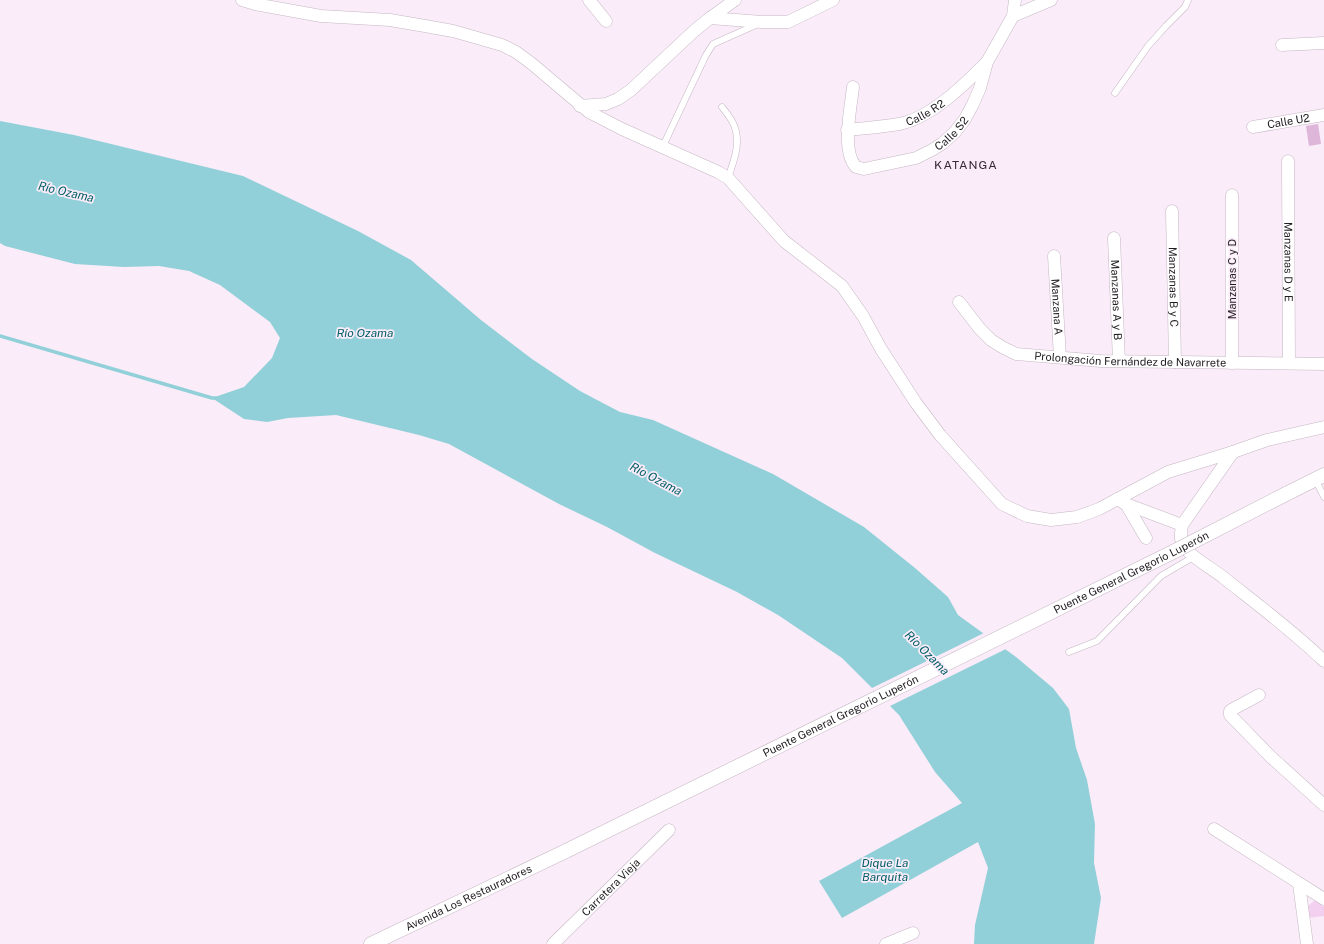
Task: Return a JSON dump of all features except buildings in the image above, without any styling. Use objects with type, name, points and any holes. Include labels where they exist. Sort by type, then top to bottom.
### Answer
[{"type":"street","points":[[242,0],[255,4],[321,16],[390,20],[425,26],[453,31],[502,45],[516,52],[531,63],[580,106],[600,118],[663,146],[728,178],[784,241],[842,286],[863,316],[881,349],[916,403],[940,436],[1002,504],[1027,516],[1051,520],[1078,517],[1121,501],[1168,472],[1267,440],[1324,427]]},
{"type":"street","points":[[589,0],[606,21]]},
{"type":"street","points":[[580,106],[606,104],[618,99],[631,90],[694,31],[735,0]]},
{"type":"street","points":[[710,18],[762,22],[788,22],[833,0]]},
{"type":"street","points":[[987,62],[1013,16],[1015,0]]},
{"type":"street","points":[[1013,16],[1052,0]]},
{"type":"street","points":[[1282,45],[1324,43]]},
{"type":"street","name":"Calle R2","points":[[847,130],[901,124],[918,117],[935,108],[966,83],[987,62]]},
{"type":"street","name":"Calle S2","points":[[847,130],[850,159],[856,167],[864,169],[916,158],[943,143],[955,132],[965,119],[980,88],[987,62]]},
{"type":"street","points":[[847,130],[854,87]]},
{"type":"street","name":"Calle U2","points":[[1253,127],[1324,115]]},
{"type":"street","name":"Manzanas D y E","points":[[1288,161],[1289,363]]},
{"type":"street","name":"Manzanas C y D","points":[[1232,195],[1232,362]]},
{"type":"street","name":"Manzanas B y C","points":[[1172,212],[1175,362]]},
{"type":"street","name":"Manzanas A y B","points":[[1114,238],[1119,361]]},
{"type":"street","name":"Manzana A","points":[[1054,256],[1060,357]]},
{"type":"street","name":"Prolongación Fernández de Navarrete","points":[[959,302],[980,329],[991,340],[1016,354],[1119,361],[1324,364]]},
{"type":"street","points":[[1233,452],[1182,525],[1180,538],[1186,549],[1306,644],[1324,661]]},
{"type":"street","name":"Puente General Gregorio Luperón","points":[[566,851],[1171,553],[1319,477]]},
{"type":"street","points":[[1121,501],[1182,525]]},
{"type":"street","points":[[1121,501],[1146,538]]},
{"type":"street","points":[[1259,695],[1233,708],[1230,711],[1230,715],[1271,757],[1324,805]]},
{"type":"street","points":[[1214,829],[1324,899]]},
{"type":"street","name":"Carretera Vieja","points":[[553,944],[669,830]]},
{"type":"street","name":"Avenida Los Restauradores","points":[[371,944],[566,851]]},
{"type":"street","points":[[1299,884],[1307,944]]},
{"type":"street","points":[[886,944],[913,932]]},
{"type":"lane","points":[[1115,93],[1148,46],[1181,11],[1188,0]]},
{"type":"lane","points":[[663,146],[706,55],[713,44],[762,22]]},
{"type":"lane","points":[[722,107],[733,124],[738,140],[736,156],[728,178]]},
{"type":"lane","points":[[1319,477],[1324,497]]},
{"type":"lane","points":[[1069,652],[1097,641],[1161,576],[1195,556]]},
{"type":"shaded area","points":[[1314,901],[1317,901],[1324,907],[1324,916],[1308,918],[1308,906]]},
{"type":"water","name":"Río Ozama","points":[[0,121],[74,135],[243,176],[358,231],[411,260],[481,320],[532,359],[580,391],[620,412],[653,420],[773,474],[864,527],[948,597],[958,615],[1016,657],[1053,688],[1069,709],[1076,748],[1087,780],[1095,824],[1094,863],[1101,898],[1094,944],[974,944],[975,925],[988,868],[978,842],[842,918],[819,881],[962,803],[935,772],[899,715],[842,658],[778,615],[737,592],[655,553],[607,527],[559,504],[449,444],[419,435],[336,415],[288,418],[267,422],[244,419],[212,398],[244,387],[272,358],[280,338],[270,322],[220,285],[189,271],[159,266],[124,267],[75,264],[5,246],[0,243]]},
{"type":"pier","points":[[986,632],[1008,648],[888,707],[870,689]]},
{"type":"waterway","points":[[0,336],[216,398]]},
{"type":"district","name":"KATANGA","points":[[966,165]]},
{"type":"water label","name":"Dique La Barquita","points":[[885,870]]}]
